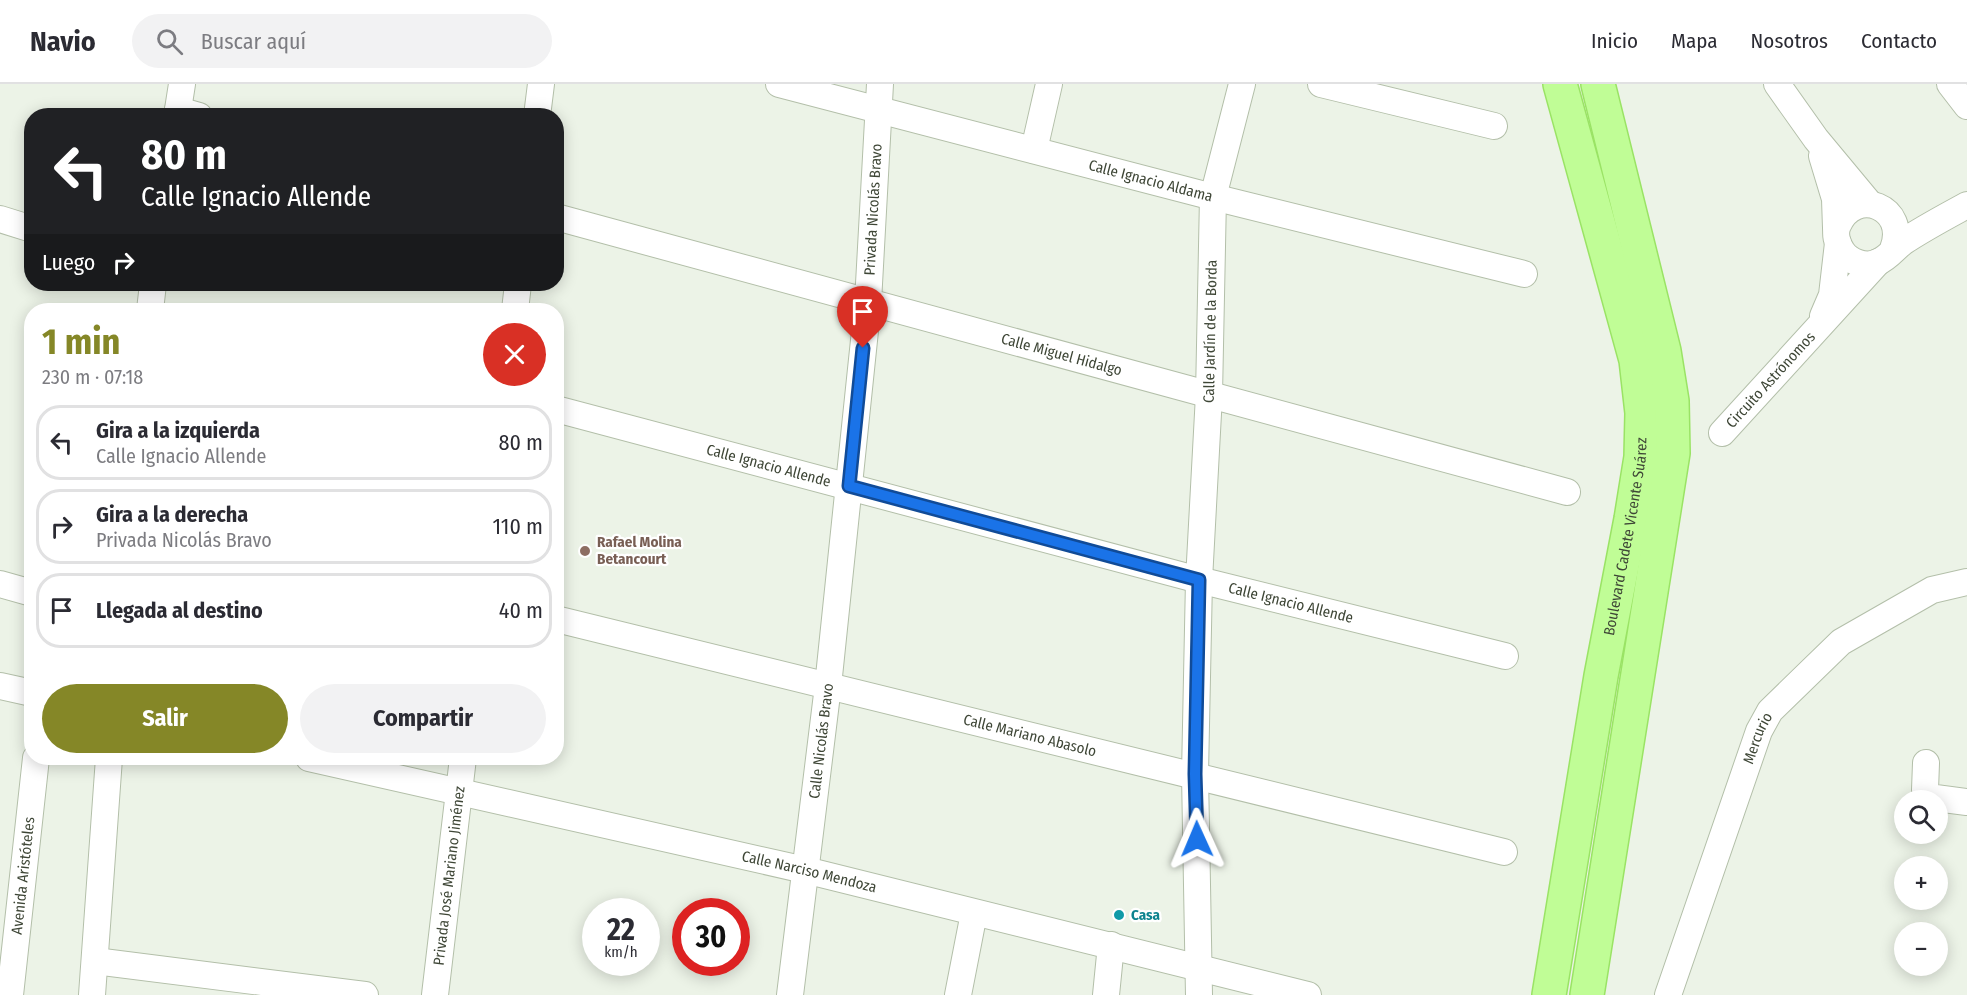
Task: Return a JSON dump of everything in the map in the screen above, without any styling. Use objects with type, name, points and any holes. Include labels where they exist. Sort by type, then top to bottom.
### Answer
[{"type":"main road","name":"Boulevard Cadete Vicente Suárez","points":[[1549,995],[1601,675],[1637,477],[1641,413],[1636,360],[1560,84]]},
{"type":"main road","points":[[1587,995],[1673,453],[1672,401],[1664,351],[1598,84]]},
{"type":"street","points":[[182,84],[184,108]]},
{"type":"street","points":[[538,108],[541,84]]},
{"type":"street","name":"Calle Ignacio Aldama","points":[[779,84],[1213,197],[1524,274]]},
{"type":"street","name":"Privada Nicolás Bravo","points":[[849,486],[868,302],[880,84]]},
{"type":"street","points":[[1034,150],[1049,84]]},
{"type":"street","name":"Calle Jardín de la Borda","points":[[1199,995],[1195,774],[1199,580],[1209,395],[1213,197],[1242,84]]},
{"type":"street","points":[[1321,84],[1494,126]]},
{"type":"street","points":[[1777,84],[1816,139],[1879,208],[1897,230],[1886,256],[1868,264],[1850,259],[1837,236],[1843,215],[1851,208],[1879,208]]},
{"type":"street","points":[[1950,84],[1967,106]]},
{"type":"street","name":"Circuito Astrónomos","points":[[1816,139],[1833,188],[1837,236],[1832,295],[1818,327]]},
{"type":"street","name":"Circuito Astrónomos","points":[[1879,208],[1913,215],[1967,205]]},
{"type":"street","name":"Circuito Astrónomos","points":[[1722,433],[1886,256],[1926,227],[1967,205]]},
{"type":"street","points":[[0,219],[24,226]]},
{"type":"street","name":"Calle Miguel Hidalgo","points":[[564,219],[1567,492]]},
{"type":"street","name":"Calle Ignacio Allende","points":[[564,412],[1199,580],[1505,656]]},
{"type":"street","name":"Calle Nicolás Bravo","points":[[790,995],[828,686],[849,486]]},
{"type":"street","name":"Mercurio","points":[[1668,995],[1760,731],[1770,711],[1840,642],[1932,591],[1967,582]]},
{"type":"street","points":[[0,584],[24,591]]},
{"type":"street","name":"Calle Mariano Abasolo","points":[[564,621],[1195,774],[1504,852]]},
{"type":"street","points":[[0,687],[24,692]]},
{"type":"street","points":[[1926,763],[1925,790],[1928,797],[1967,802]]},
{"type":"street","name":"Avenida Aristóteles","points":[[10,995],[35,765]]},
{"type":"street","points":[[92,995],[108,765]]},
{"type":"street","name":"Calle Narciso Mendoza","points":[[339,765],[805,870],[974,914],[1111,945],[1308,995]]},
{"type":"street","name":"Privada José Mariano Jiménez","points":[[435,995],[463,765]]},
{"type":"street","points":[[958,995],[974,914]]},
{"type":"street","points":[[1106,995],[1111,945]]},
{"type":"street","points":[[95,961],[365,995]]},
{"type":"place","name":"Rafael Molina Betancourt","points":[[585,551]]},
{"type":"place","name":"Casa","points":[[1119,915]]},
{"type":"route","points":[[863,348],[849,486],[1199,580],[1195,774],[1197,839]]}]
